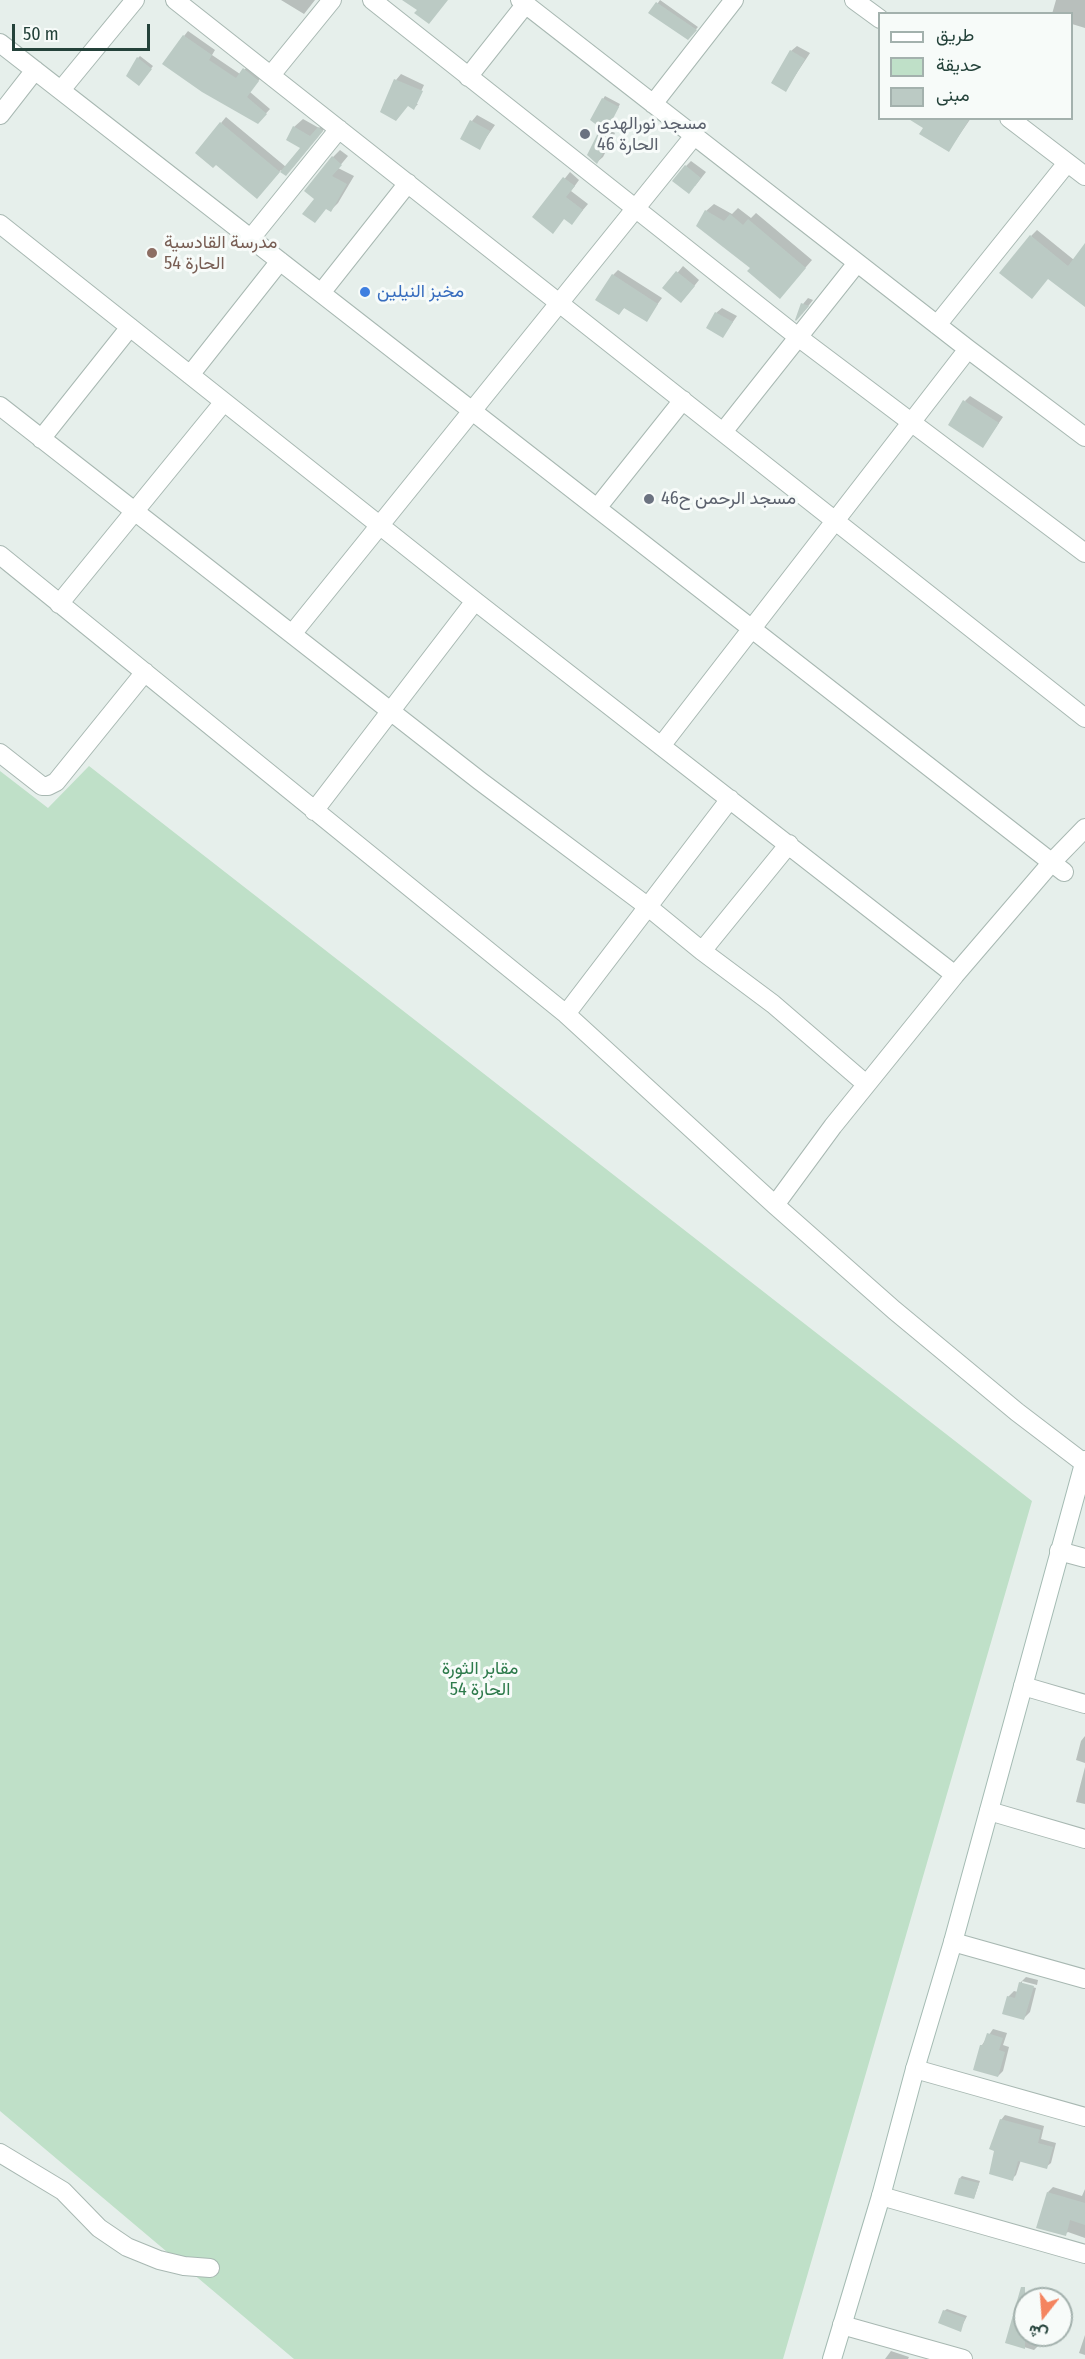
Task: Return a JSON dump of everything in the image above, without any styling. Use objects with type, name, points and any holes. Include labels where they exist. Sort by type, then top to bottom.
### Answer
[{"type":"street","points":[[62,90],[135,0]]},
{"type":"street","points":[[176,0],[1085,718]]},
{"type":"street","points":[[271,75],[332,0]]},
{"type":"street","points":[[372,0],[798,337],[1085,553]]},
{"type":"street","points":[[653,104],[734,0]]},
{"type":"street","points":[[855,0],[878,18]]},
{"type":"street","points":[[468,77],[523,2],[968,349],[1085,437]]},
{"type":"street","points":[[0,43],[1058,867]]},
{"type":"street","points":[[0,115],[35,70]]},
{"type":"street","points":[[1013,120],[1085,176]]},
{"type":"street","points":[[251,238],[339,129]]},
{"type":"street","points":[[292,634],[694,136]]},
{"type":"street","points":[[937,325],[1067,163]]},
{"type":"street","points":[[321,293],[408,183]]},
{"type":"street","points":[[0,224],[223,403],[955,975]]},
{"type":"street","points":[[190,375],[280,261]]},
{"type":"street","points":[[723,432],[857,263]]},
{"type":"street","points":[[41,439],[130,327]]},
{"type":"street","points":[[661,746],[968,349]]},
{"type":"street","points":[[597,508],[683,400]]},
{"type":"street","points":[[59,604],[223,403]]},
{"type":"street","points":[[0,406],[134,513],[647,906],[772,1004],[866,1084]]},
{"type":"street","points":[[0,555],[566,1014],[775,1206],[929,1339],[1017,1412],[1084,1461],[953,1942],[832,2359]]},
{"type":"street","points":[[314,811],[475,601]]},
{"type":"street","points":[[0,753],[42,786],[56,782],[145,672]]},
{"type":"street","points":[[566,1014],[730,799]]},
{"type":"street","points":[[775,1206],[866,1084],[955,975],[1058,867],[1085,828]]},
{"type":"street","points":[[702,951],[789,844]]},
{"type":"street","points":[[1059,1551],[1085,1558]]},
{"type":"street","points":[[1023,1686],[1085,1704]]},
{"type":"street","points":[[989,1811],[1085,1839]]},
{"type":"street","points":[[953,1942],[1085,1979]]},
{"type":"street","points":[[915,2069],[1085,2117]]},
{"type":"street","points":[[0,2153],[63,2192],[99,2228],[127,2247],[159,2260],[184,2266],[210,2268]]},
{"type":"street","points":[[881,2196],[1085,2254]]},
{"type":"street","points":[[842,2325],[963,2359]]},
{"type":"green space","name":"مقابر الثورة الحارة 54","points":[[89,766],[1032,1501],[783,2359],[294,2359],[0,2111],[0,771],[48,808]]},
{"type":"building","points":[[402,0],[448,0],[429,24],[414,13],[417,10]]},
{"type":"building","points":[[656,2],[697,30],[688,40],[648,13]]},
{"type":"building","points":[[183,35],[212,55],[209,60],[236,78],[243,68],[259,81],[247,97],[267,114],[258,124],[202,92],[162,64]]},
{"type":"building","points":[[790,50],[805,59],[786,92],[771,83]]},
{"type":"building","points":[[137,57],[152,69],[139,86],[126,76]]},
{"type":"building","points":[[394,79],[423,91],[414,110],[408,106],[396,121],[380,112]]},
{"type":"building","points":[[602,98],[619,107],[606,132],[590,120]]},
{"type":"building","points":[[470,120],[490,131],[480,150],[460,139]]},
{"type":"building","points":[[910,120],[969,120],[949,152],[919,134],[923,128]]},
{"type":"building","points":[[220,122],[280,172],[257,199],[216,165],[213,168],[195,153]]},
{"type":"building","points":[[293,126],[310,136],[318,127],[323,131],[286,176],[280,172],[300,148],[286,140]]},
{"type":"building","points":[[598,133],[611,139],[597,164],[587,155]]},
{"type":"building","points":[[332,156],[342,165],[332,176],[347,184],[331,212],[326,209],[315,223],[302,214],[314,199],[304,191]]},
{"type":"building","points":[[685,165],[701,178],[689,194],[672,181]]},
{"type":"building","points":[[563,177],[575,186],[566,197],[583,210],[572,225],[564,219],[553,234],[532,217]]},
{"type":"building","points":[[705,210],[724,221],[730,214],[743,225],[748,219],[806,268],[780,299],[747,271],[750,268],[696,226]]},
{"type":"building","points":[[1030,235],[1068,266],[1085,243],[1085,307],[1048,279],[1032,299],[999,273]]},
{"type":"building","points":[[676,271],[695,286],[681,303],[662,288]]},
{"type":"building","points":[[612,274],[658,304],[647,322],[624,308],[619,315],[595,300]]},
{"type":"building","points":[[801,303],[809,306],[796,321],[795,320]]},
{"type":"building","points":[[715,312],[733,322],[723,338],[706,328]]},
{"type":"building","points":[[963,400],[999,423],[983,448],[948,425]]},
{"type":"building","points":[[1019,1982],[1034,1986],[1024,2020],[1002,2014],[1007,1996],[1015,1998]]},
{"type":"building","points":[[987,2033],[1003,2038],[999,2050],[1005,2052],[998,2077],[973,2070],[980,2045],[983,2045]]},
{"type":"building","points":[[1000,2119],[1041,2130],[1038,2143],[1053,2147],[1047,2169],[1018,2161],[1013,2181],[989,2174],[994,2151],[989,2149]]},
{"type":"building","points":[[959,2178],[979,2183],[974,2199],[954,2194]]},
{"type":"building","points":[[1047,2192],[1085,2203],[1085,2225],[1070,2220],[1066,2236],[1036,2228]]},
{"type":"building","points":[[943,2310],[965,2318],[961,2332],[938,2323]]},
{"type":"building","points":[[1013,2315],[1013,2345],[1005,2343]]},
{"type":"place","name":"مسجد نورالهدى الحارة 46","points":[[585,134]]},
{"type":"place","name":"مدرسة القادسية الحارة 54","points":[[152,253]]},
{"type":"place","name":"مخبز النيلين","points":[[365,292]]},
{"type":"place","name":"مسجد الرحمن ح46","points":[[649,499]]}]
